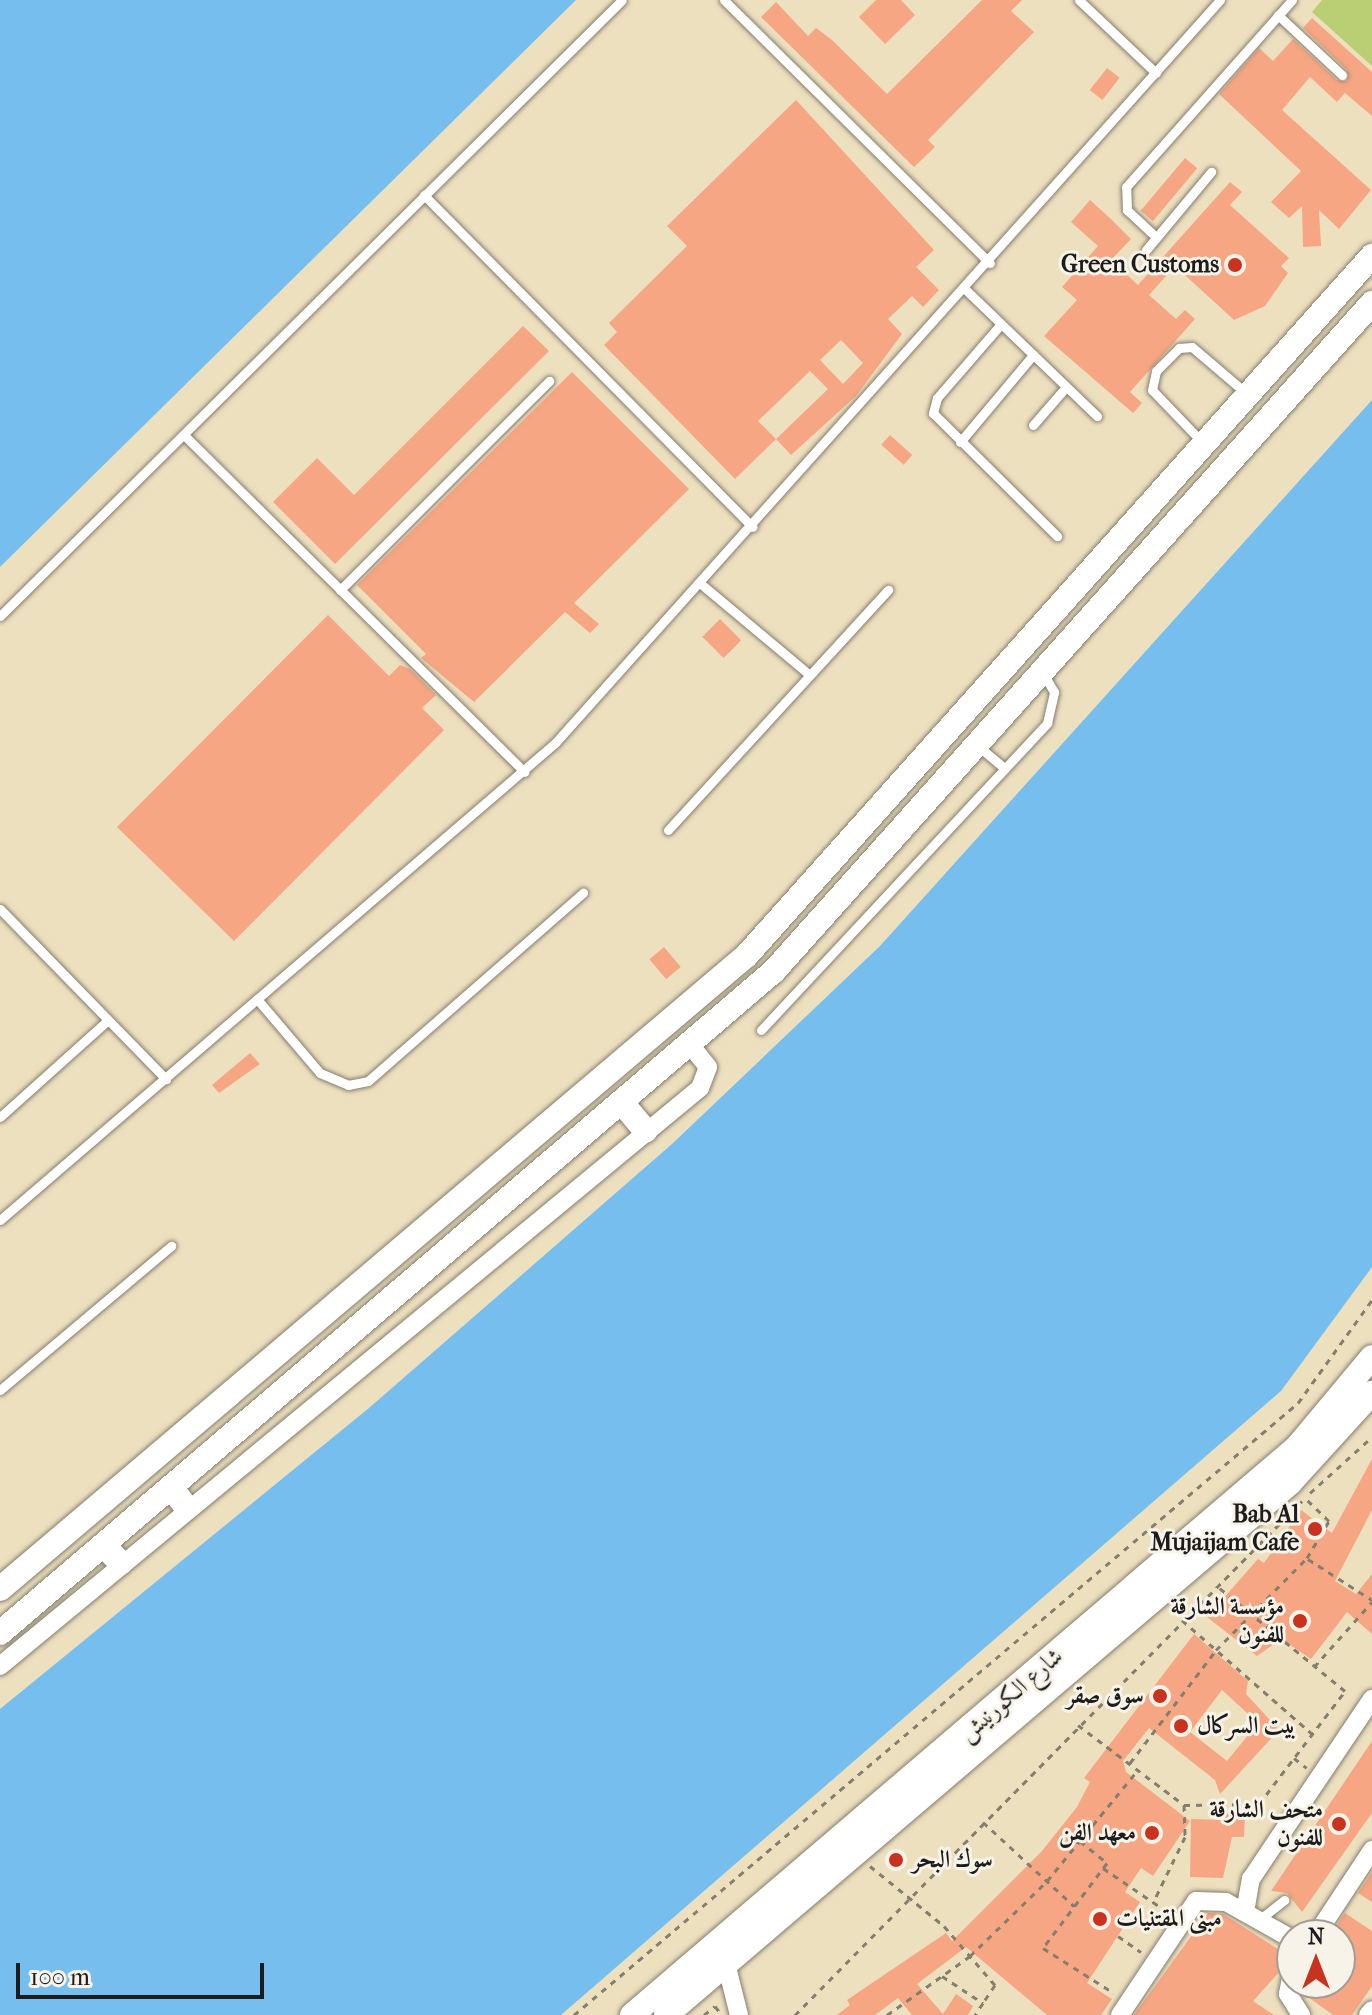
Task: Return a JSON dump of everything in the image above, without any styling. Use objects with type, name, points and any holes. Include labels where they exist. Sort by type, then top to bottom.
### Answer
[{"type":"street","points":[[0,1589],[747,955],[1372,256]]},
{"type":"street","points":[[0,1633],[691,1046],[801,944],[1372,303]]},
{"type":"street","points":[[0,1666],[186,1507],[704,1084],[708,1067],[691,1046]]},
{"type":"street","points":[[623,1104],[646,1131]]},
{"type":"street","name":"شارع الكورنيش","points":[[632,2015],[1297,1447],[1372,1357]]},
{"type":"street","name":"شارع الكورنيش","points":[[666,2015],[858,1856],[1313,1463],[1372,1393]]},
{"type":"street","points":[[171,1487],[186,1507]]},
{"type":"street","points":[[103,1545],[121,1563]]},
{"type":"street","points":[[0,1619],[38,1587],[26,1567]]},
{"type":"street","points":[[1251,1916],[1251,1879],[1372,1699]]},
{"type":"street","points":[[1327,1919],[1372,1850]]},
{"type":"street","points":[[1124,2008],[1179,1920],[1206,1898],[1276,1930]]},
{"type":"street","points":[[726,1963],[739,2015]]},
{"type":"street","points":[[1368,2015],[1372,2010]]},
{"type":"lane","points":[[0,616],[622,0]]},
{"type":"lane","points":[[724,0],[990,263]]},
{"type":"lane","points":[[1079,0],[1156,73]]},
{"type":"lane","points":[[0,1220],[525,772],[753,527],[1220,0]]},
{"type":"lane","points":[[1156,237],[1127,210],[1126,187],[1292,0]]},
{"type":"lane","points":[[1278,15],[1342,75]]},
{"type":"lane","points":[[1146,250],[1211,172]]},
{"type":"lane","points":[[424,195],[753,527]]},
{"type":"lane","points":[[966,290],[1097,416]]},
{"type":"lane","points":[[1001,324],[934,403],[935,418],[1057,536]]},
{"type":"lane","points":[[1205,446],[1152,390],[1156,371],[1179,348],[1192,347],[1249,396]]},
{"type":"lane","points":[[960,442],[1033,355]]},
{"type":"lane","points":[[340,590],[549,381]]},
{"type":"lane","points":[[1033,425],[1066,387]]},
{"type":"lane","points":[[184,435],[525,772]]},
{"type":"lane","points":[[701,584],[810,675]]},
{"type":"lane","points":[[668,830],[888,590]]},
{"type":"lane","points":[[761,1030],[1005,769],[1052,713],[1054,692],[1043,673]]},
{"type":"lane","points":[[978,746],[1005,769]]},
{"type":"lane","points":[[257,999],[328,1079],[368,1081],[583,893]]},
{"type":"lane","points":[[0,909],[166,1079]]},
{"type":"lane","points":[[0,1117],[108,1020]]},
{"type":"lane","points":[[1,1388],[171,1246]]},
{"type":"lane","points":[[1251,1916],[1275,1914],[1284,1900]]},
{"type":"path","points":[[574,2015],[1298,1403],[1372,1300]]},
{"type":"path","points":[[795,2015],[906,1897],[1182,1620],[1305,1498],[1372,1437]]},
{"type":"path","points":[[1130,1763],[1216,1650],[1307,1558],[1329,1521],[1305,1498]]},
{"type":"path","points":[[1307,1558],[1372,1601],[1314,1667]]},
{"type":"path","points":[[1078,1725],[1184,1805],[1259,1804],[1345,1691],[1217,1586]]},
{"type":"path","points":[[1182,1620],[1312,1734]]},
{"type":"path","points":[[887,2015],[970,1956],[1047,1881],[1138,1770]]},
{"type":"path","points":[[1153,1903],[1185,1837],[1184,1805]]},
{"type":"path","points":[[982,1821],[1074,1906]]},
{"type":"path","points":[[1080,1841],[1103,1868],[1179,1920]]},
{"type":"path","points":[[858,1856],[970,1956],[995,1985],[975,2015]]},
{"type":"path","points":[[1103,1868],[1043,1948],[1124,2008]]},
{"type":"path","points":[[1118,1936],[1154,1960]]},
{"type":"path","points":[[942,1976],[983,2003]]},
{"type":"path","points":[[704,2015],[715,2006],[722,2015]]},
{"type":"green space","points":[[1322,0],[1372,0],[1372,66],[1312,12]]},
{"type":"water","points":[[0,0],[576,0],[0,567]]},
{"type":"water","points":[[1372,400],[1372,1267],[1281,1391],[561,2015],[0,2015],[0,1709],[369,1408],[672,1144],[880,946]]},
{"type":"building","points":[[876,0],[901,0],[915,15],[885,44],[859,17]]},
{"type":"building","points":[[982,0],[1022,0],[1011,11],[1034,32],[928,140],[935,147],[914,167],[761,17],[776,2],[808,36],[816,28],[832,40],[887,94]]},
{"type":"building","points":[[1312,18],[1372,72],[1372,116],[1345,93],[1337,102],[1310,77],[1282,110],[1371,190],[1339,229],[1319,210],[1321,246],[1303,247],[1302,206],[1289,218],[1271,202],[1301,171],[1219,94],[1259,48],[1273,61],[1293,39],[1337,80],[1347,81],[1347,70],[1303,28]]},
{"type":"building","points":[[1107,68],[1120,78],[1102,100],[1090,90]]},
{"type":"building","points":[[796,100],[934,250],[916,267],[939,290],[923,307],[912,296],[888,319],[902,334],[856,396],[791,455],[776,439],[735,479],[604,345],[617,332],[609,323],[687,246],[667,226]],"holes":[[[841,340],[863,363],[843,384],[820,360]],[[810,371],[828,389],[776,439],[758,421]]]},
{"type":"building","points":[[1185,158],[1197,168],[1153,221],[1141,211]]},
{"type":"building","points":[[1230,182],[1242,192],[1230,205],[1289,258],[1281,266],[1288,273],[1265,306],[1234,320],[1175,266],[1149,295],[1176,319],[1185,310],[1195,319],[1130,392],[1142,403],[1133,413],[1044,336],[1077,300],[1062,287],[1098,246],[1071,222],[1090,200],[1112,220],[1131,239],[1111,260],[1138,285]]},
{"type":"building","points":[[523,326],[549,351],[335,564],[273,502],[317,458],[354,495]]},
{"type":"building","points":[[572,372],[689,489],[574,603],[599,624],[590,633],[565,612],[474,702],[421,658],[426,654],[357,585]]},
{"type":"building","points":[[890,435],[912,455],[904,465],[881,445]]},
{"type":"building","points":[[328,615],[389,676],[400,665],[410,669],[436,695],[422,708],[444,730],[234,941],[117,827]]},
{"type":"building","points":[[720,619],[741,640],[724,658],[702,637]]},
{"type":"building","points":[[664,947],[681,967],[666,979],[649,959]]},
{"type":"building","points":[[250,1053],[260,1064],[219,1093],[212,1085]]},
{"type":"building","points":[[1372,1459],[1372,1510],[1335,1581],[1356,1594],[1372,1574],[1372,1634],[1347,1612],[1311,1659],[1281,1639],[1257,1656],[1207,1617],[1258,1559],[1264,1563],[1301,1510],[1332,1533]]},
{"type":"building","points":[[1194,1634],[1248,1681],[1246,1694],[1279,1730],[1220,1794],[1215,1780],[1149,1728],[1123,1761],[1126,1772],[1190,1821],[1153,1876],[1141,1868],[1125,1892],[1140,1902],[1087,1983],[1112,1999],[1101,2015],[1047,2015],[966,1947],[917,1984],[943,2014],[956,1994],[973,2006],[968,2015],[912,2015],[898,1998],[875,2015],[837,2015],[850,2005],[847,2000],[946,1933],[952,1941],[1042,1851],[1077,1807],[1090,1782],[1084,1778]],"holes":[[[1222,1690],[1258,1723],[1227,1761],[1190,1732]]]},
{"type":"building","name":"متحف الشارقة للفنون","points":[[1372,1741],[1372,1813],[1302,1912],[1287,1893],[1271,1891]]},
{"type":"building","points":[[1222,1813],[1245,1813],[1244,1837],[1232,1837],[1223,1878],[1190,1877],[1191,1819],[1222,1820]]},
{"type":"building","points":[[1372,1872],[1372,1902],[1358,1893]]},
{"type":"building","points":[[1208,1913],[1223,1914],[1276,1948],[1276,1976],[1253,2001],[1274,2015],[1134,2015]]},
{"type":"building","points":[[1356,1920],[1372,1931],[1372,1986],[1352,2015],[1333,2015],[1311,1999],[1356,1999]]},
{"type":"place","name":"Green Customs","points":[[1235,265]]},
{"type":"place","name":"Bab Al Mujaijam Cafe","points":[[1315,1529]]},
{"type":"place","name":"مؤسسة الشارقة للفنون","points":[[1300,1621]]},
{"type":"place","name":"سوق صقر","points":[[1160,1696]]},
{"type":"place","name":"بيت السركال","points":[[1181,1726]]},
{"type":"place","name":"متحف الشارقة للفنون","points":[[1339,1824]]},
{"type":"place","name":"معهد الفن","points":[[1152,1833]]},
{"type":"place","name":"سوك البحر","points":[[896,1860]]},
{"type":"place","name":"مبنى المقتنيات","points":[[1100,1919]]}]
